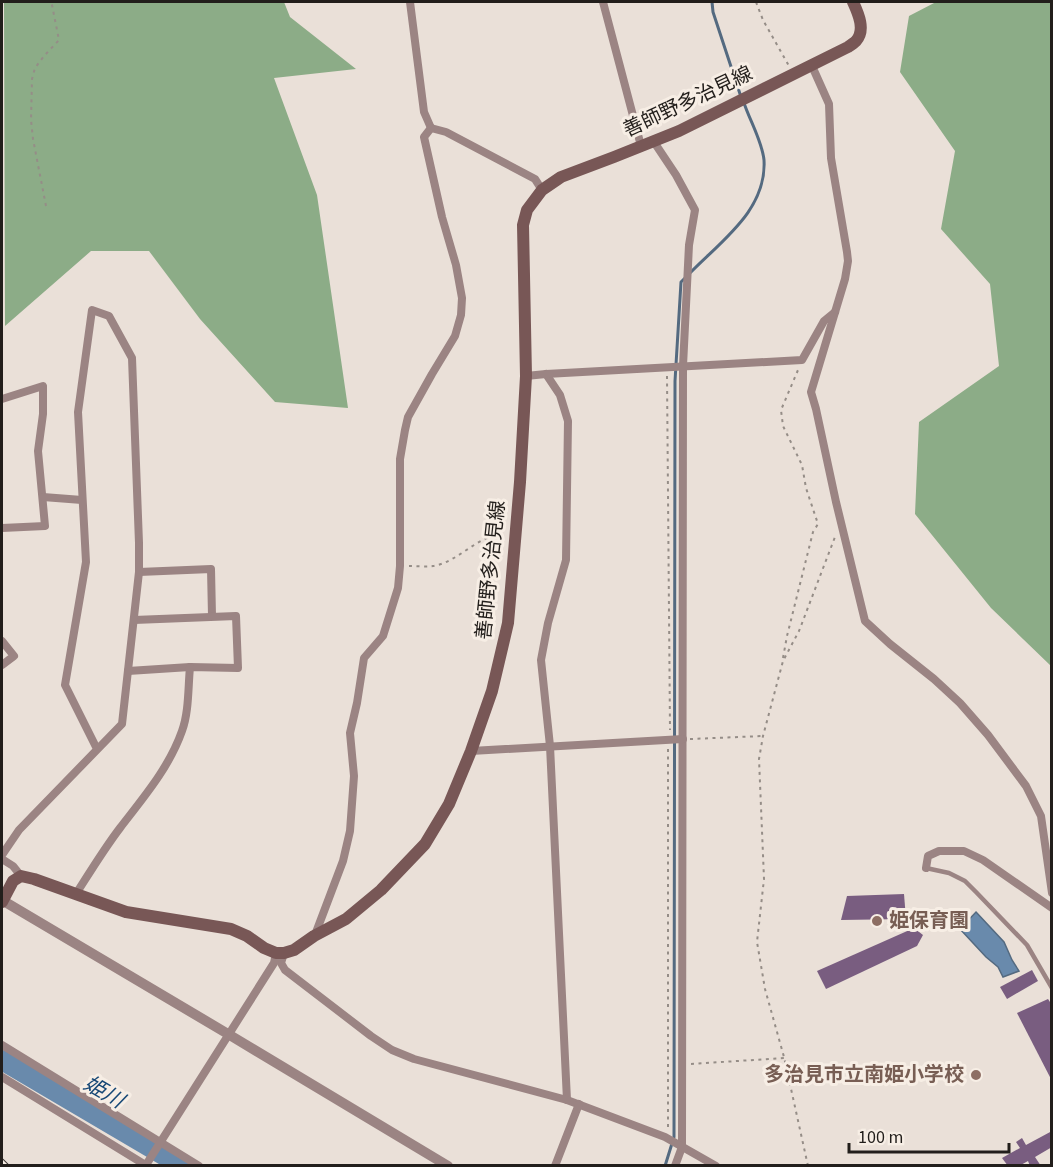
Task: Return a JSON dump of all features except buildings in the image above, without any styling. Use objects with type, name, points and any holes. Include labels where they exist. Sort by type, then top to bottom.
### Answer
[{"type":"main road","name":"善師野多治見線","points":[[280,953],[294,950],[346,919],[381,890],[424,844],[449,804],[492,691],[508,623],[515,533],[526,376],[523,225],[527,210],[542,190],[561,177],[679,131],[812,66],[857,40],[861,30],[853,2]]},
{"type":"main road","points":[[2,901],[13,881],[21,876],[126,912],[231,928],[264,948],[280,953]]},
{"type":"street","points":[[410,2],[424,112],[431,128]]},
{"type":"street","points":[[603,2],[640,146]]},
{"type":"street","points":[[812,66],[829,104],[831,158],[848,261],[811,392],[865,621],[960,703],[988,735],[1026,786],[1041,816],[1052,893]]},
{"type":"street","points":[[431,128],[446,132],[535,179],[542,190]]},
{"type":"street","points":[[314,936],[343,861],[350,831],[354,776],[350,733],[364,658],[383,636],[398,588],[400,459],[408,417],[454,336],[461,315],[462,298],[456,265],[442,217],[424,136],[431,128]]},
{"type":"street","points":[[654,142],[676,175],[695,210],[688,245],[683,366],[682,1146],[675,1166]]},
{"type":"street","points":[[21,876],[2,857],[19,830],[97,750],[122,724],[140,572],[132,358],[110,316],[92,310],[78,412],[86,562],[65,685],[97,750]]},
{"type":"street","points":[[526,376],[802,360],[824,321],[835,312]]},
{"type":"street","points":[[546,374],[560,395],[568,421],[566,560],[548,623],[541,660],[550,746],[567,1100]]},
{"type":"street","points":[[2,399],[43,386],[43,414],[38,451],[45,526],[2,528]]},
{"type":"street","points":[[43,497],[82,500]]},
{"type":"street","points":[[140,572],[211,569],[212,616]]},
{"type":"street","points":[[128,671],[190,667],[238,668],[236,616],[134,620]]},
{"type":"street","points":[[2,641],[14,656],[2,665]]},
{"type":"street","points":[[76,894],[108,844],[173,753],[186,716],[190,667]]},
{"type":"street","points":[[471,751],[683,739]]},
{"type":"street","points":[[926,868],[928,856],[939,851],[964,851],[983,860],[1052,908]]},
{"type":"street","points":[[2,901],[448,1166]]},
{"type":"street","points":[[280,953],[281,963],[285,970],[392,1050],[414,1059],[579,1104],[665,1137],[716,1166]]},
{"type":"street","points":[[2,1077],[146,1165],[280,953]]},
{"type":"street","points":[[2,1045],[199,1166]]},
{"type":"street","points":[[555,1166],[579,1104]]},
{"type":"lane","points":[[926,868],[948,873],[965,881],[1027,945],[1052,988]]},
{"type":"path","points":[[46,206],[31,120],[32,79],[35,69],[59,40],[50,2]]},
{"type":"path","points":[[756,2],[763,20],[794,73]]},
{"type":"path","points":[[802,360],[781,410],[783,426],[802,465],[806,488],[818,524],[813,532],[783,661],[762,736],[759,759],[764,879],[757,942],[765,989],[785,1058],[808,1166]]},
{"type":"path","points":[[665,1137],[668,1124],[668,367]]},
{"type":"path","points":[[783,661],[799,630],[838,530],[842,526]]},
{"type":"path","points":[[400,566],[434,566],[483,540],[499,534],[515,533]]},
{"type":"path","points":[[683,739],[762,736]]},
{"type":"path","points":[[682,1064],[785,1058]]},
{"type":"green space","points":[[4,2],[284,2],[290,17],[356,69],[274,78],[317,195],[348,408],[275,402],[200,319],[149,251],[91,251],[5,326]]},
{"type":"green space","points":[[936,2],[1051,2],[1051,666],[991,608],[915,514],[919,422],[999,366],[990,284],[941,229],[955,151],[900,72],[909,16]]},
{"type":"water","points":[[976,912],[1004,942],[1019,971],[1003,977],[998,967],[960,929]]},
{"type":"waterway","points":[[712,2],[713,12],[741,97]]},
{"type":"waterway","points":[[690,273],[740,223],[758,194],[763,178],[763,153],[744,103]]},
{"type":"waterway","points":[[665,1166],[674,1137],[675,381],[681,282],[685,278]]},
{"type":"waterway","name":"姫川","points":[[2,1060],[182,1166]]},
{"type":"railway","points":[[2,1161],[7,1166]]},
{"type":"place","name":"姫保育園","points":[[877,921]]},
{"type":"place","name":"多治見市立南姫小学校","points":[[976,1075]]}]
